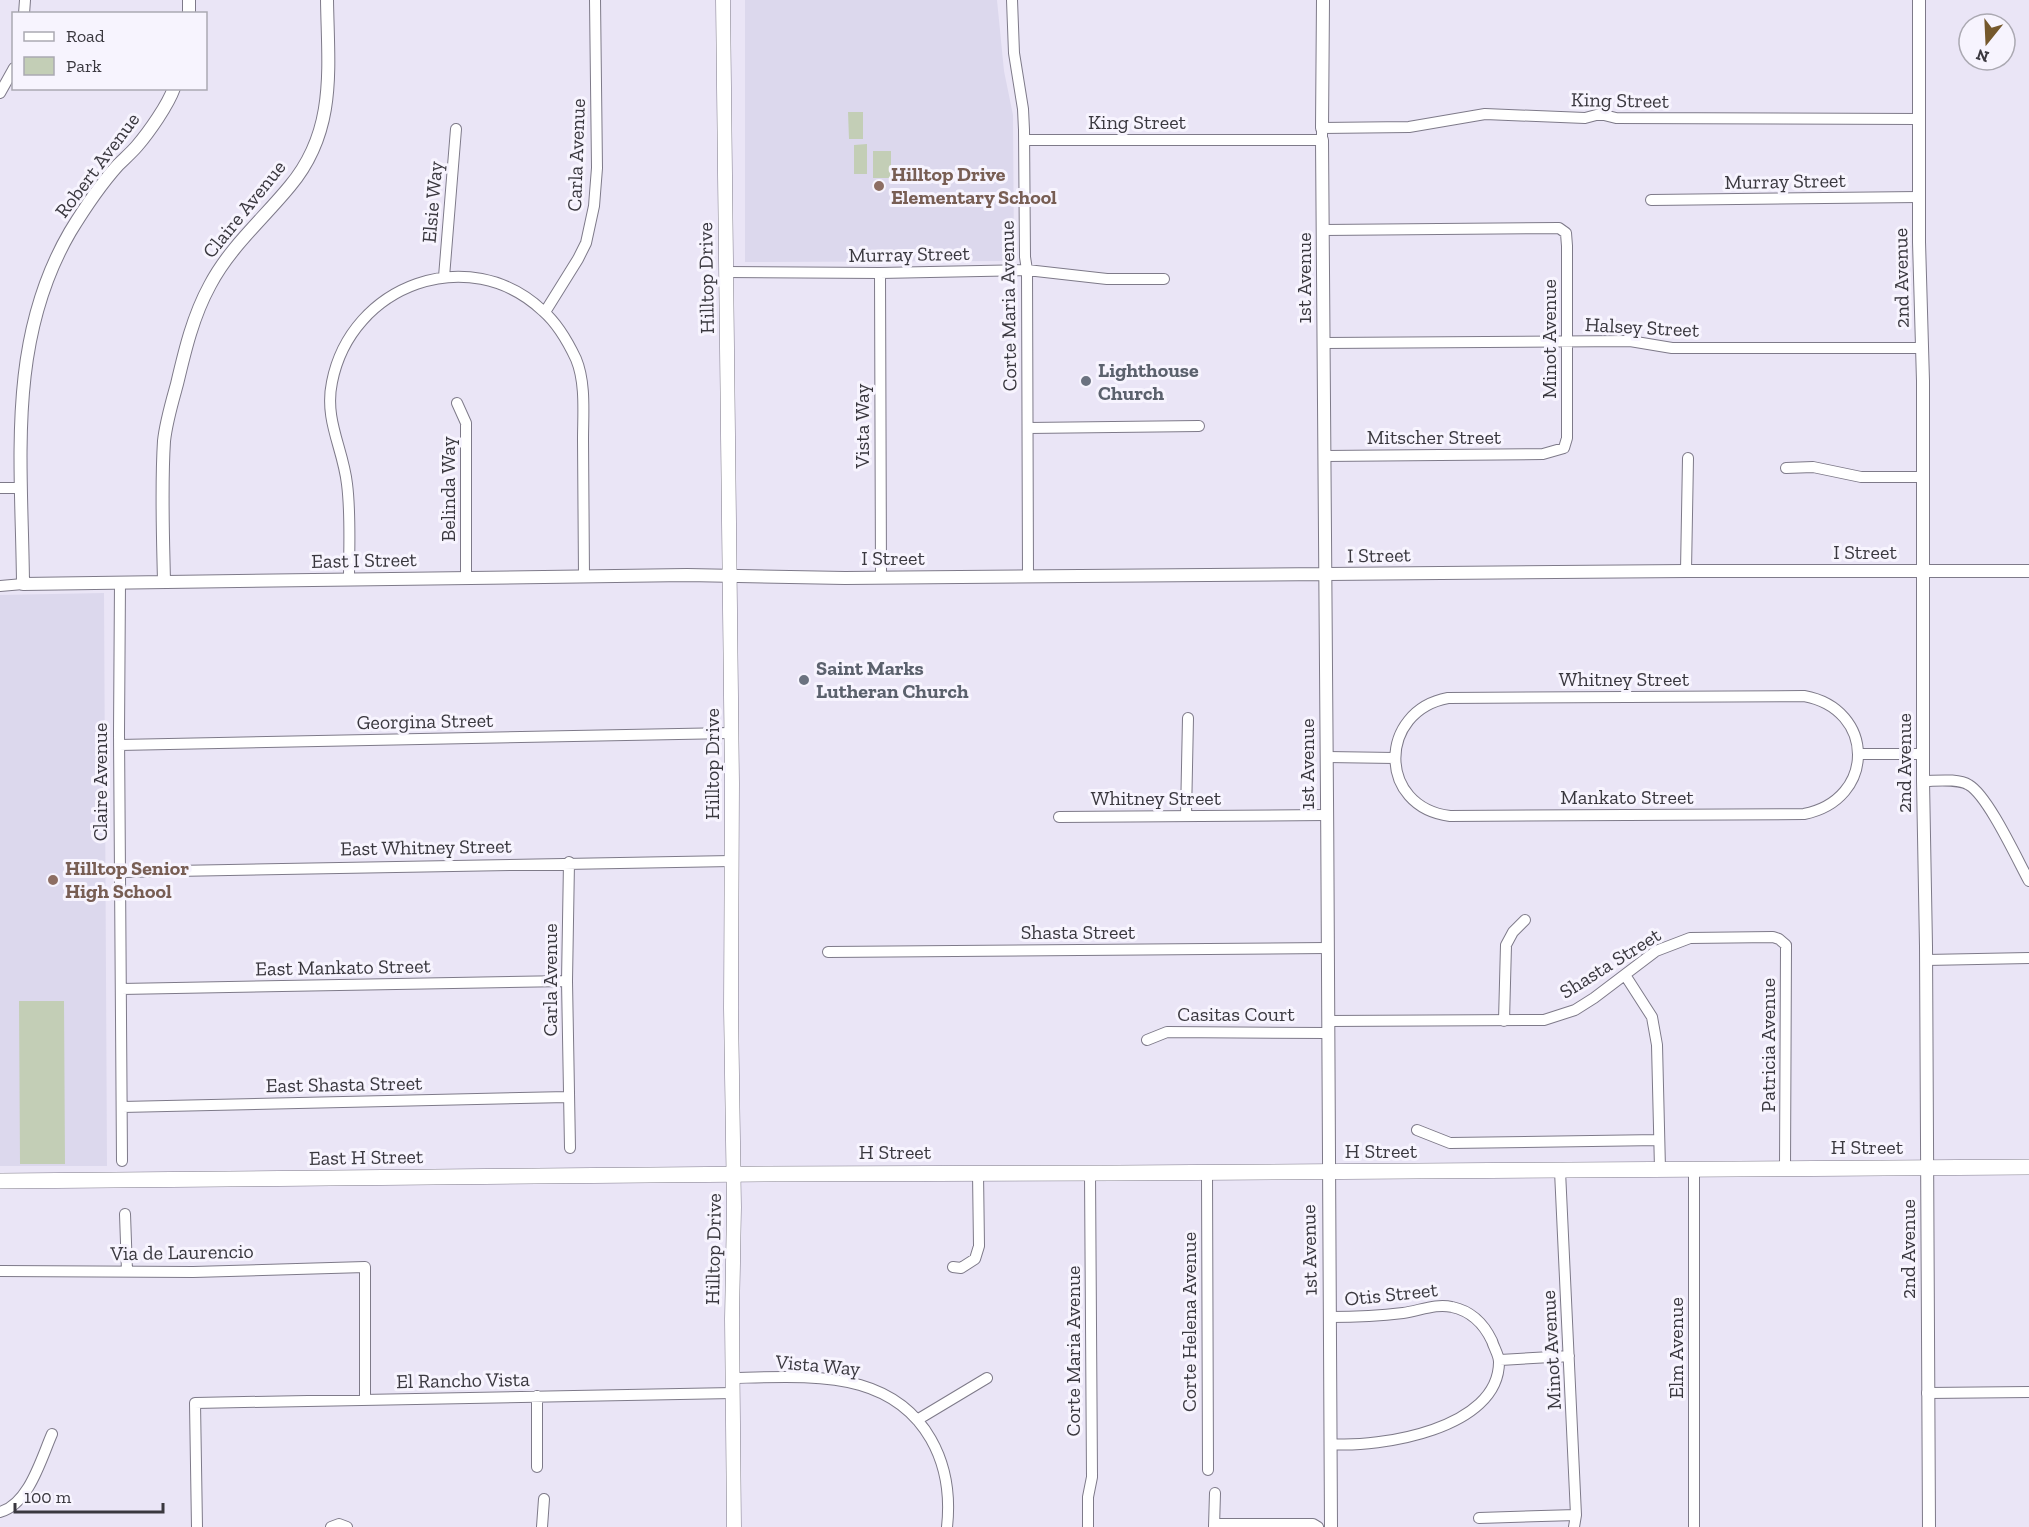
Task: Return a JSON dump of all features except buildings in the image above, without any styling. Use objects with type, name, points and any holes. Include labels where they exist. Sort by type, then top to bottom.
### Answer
[{"type":"main road","name":"Hilltop Drive","points":[[723,0],[732,733],[734,1527]]},
{"type":"main road","name":"H Street","points":[[733,1174],[2029,1167]]},
{"type":"main road","name":"East H Street","points":[[0,1181],[733,1174]]},
{"type":"street","name":"Claire Avenue","points":[[164,582],[164,439],[186,345],[195,318],[218,272],[246,235],[291,185],[315,145],[327,100],[327,0]]},
{"type":"street","name":"Carla Avenue","points":[[545,312],[578,260],[586,243],[594,206],[597,168],[595,0]]},
{"type":"street","name":"Corte Maria Avenue","points":[[1012,0],[1014,53],[1023,109],[1024,141],[1029,577]]},
{"type":"street","name":"1st Avenue","points":[[1323,0],[1331,1527]]},
{"type":"street","name":"2nd Avenue","points":[[1920,0],[1919,197],[1923,469],[1929,1527]]},
{"type":"street","points":[[0,93],[12,72]]},
{"type":"street","name":"Robert Avenue","points":[[23,584],[22,388],[29,339],[42,293],[70,233],[115,169],[138,146],[173,90]]},
{"type":"street","name":"King Street","points":[[1024,141],[1322,134],[1408,127],[1485,114],[1585,118],[1600,114],[1616,118],[1919,119]]},
{"type":"street","name":"Elsie Way","points":[[444,278],[456,129]]},
{"type":"street","name":"Murray Street","points":[[1650,200],[1919,197]]},
{"type":"street","name":"Minot Avenue","points":[[1323,230],[1559,228],[1566,233],[1567,438],[1564,448],[1543,454]]},
{"type":"street","name":"Murray Street","points":[[725,272],[880,273],[1027,270],[1107,279],[1164,279]]},
{"type":"street","name":"Vista Way","points":[[880,273],[881,578]]},
{"type":"street","points":[[349,579],[347,483],[330,412],[331,384],[336,367],[345,342],[357,325],[375,307],[402,289],[444,278],[478,279],[492,282],[521,295],[545,312],[559,328],[577,362],[582,382],[584,576]]},
{"type":"street","name":"Halsey Street","points":[[1324,343],[1630,341],[1672,348],[1922,348]]},
{"type":"street","name":"Belinda Way","points":[[457,403],[466,423],[466,578]]},
{"type":"street","points":[[1028,428],[1199,426]]},
{"type":"street","name":"Mitscher Street","points":[[1325,456],[1543,454]]},
{"type":"street","points":[[1686,571],[1688,458]]},
{"type":"street","points":[[1786,468],[1813,467],[1861,477],[1922,477]]},
{"type":"street","points":[[0,489],[21,488]]},
{"type":"street","name":"I Street","points":[[729,576],[881,578],[1686,571],[2029,571]]},
{"type":"street","name":"East I Street","points":[[0,586],[120,582],[729,576]]},
{"type":"street","name":"Claire Avenue","points":[[120,582],[122,1161]]},
{"type":"street","name":"Whitney Street","points":[[1395,758],[1398,740],[1413,715],[1426,706],[1448,698],[1804,696],[1827,704],[1841,714],[1852,728],[1860,754]]},
{"type":"street","points":[[1186,816],[1188,718]]},
{"type":"street","name":"Georgina Street","points":[[119,745],[732,733]]},
{"type":"street","points":[[1860,754],[1924,754]]},
{"type":"street","name":"Mankato Street","points":[[1395,758],[1397,776],[1411,798],[1441,815],[1797,814],[1813,812],[1837,799],[1853,779],[1860,754]]},
{"type":"street","points":[[1327,757],[1395,758]]},
{"type":"street","points":[[1923,781],[1960,782],[1969,785],[1984,799],[2029,881]]},
{"type":"street","name":"Whitney Street","points":[[1059,817],[1326,815]]},
{"type":"street","name":"East Whitney Street","points":[[120,872],[568,862],[732,861]]},
{"type":"street","name":"Carla Avenue","points":[[568,862],[567,981],[570,1148]]},
{"type":"street","points":[[1504,1021],[1506,945],[1513,932],[1525,920]]},
{"type":"street","name":"Shasta Street","points":[[1327,1027],[1544,1020],[1575,1010],[1656,951],[1690,938],[1767,938]]},
{"type":"street","name":"Patricia Avenue","points":[[1767,938],[1779,939],[1786,945],[1785,1168]]},
{"type":"street","name":"Shasta Street","points":[[828,952],[1327,948]]},
{"type":"street","points":[[1926,960],[2029,957]]},
{"type":"street","points":[[1624,975],[1652,1017],[1657,1045],[1660,1169]]},
{"type":"street","name":"East Mankato Street","points":[[121,988],[567,981]]},
{"type":"street","name":"Casitas Court","points":[[1147,1040],[1167,1032],[1327,1027]]},
{"type":"street","name":"East Shasta Street","points":[[122,1107],[568,1097]]},
{"type":"street","points":[[1417,1130],[1450,1143],[1659,1140]]},
{"type":"street","name":"Elm Avenue","points":[[1694,1169],[1694,1527]]},
{"type":"street","name":"Minot Avenue","points":[[1560,1171],[1576,1515],[1574,1527]]},
{"type":"street","points":[[953,1267],[961,1268],[975,1259],[979,1246],[978,1173]]},
{"type":"street","name":"Corte Maria Avenue","points":[[1088,1527],[1088,1497],[1092,1477],[1090,1173]]},
{"type":"street","name":"Corte Helena Avenue","points":[[1207,1173],[1208,1470]]},
{"type":"street","points":[[125,1214],[127,1271]]},
{"type":"street","name":"Via de Laurencio","points":[[0,1271],[193,1272],[365,1267],[365,1399]]},
{"type":"street","name":"Otis Street","points":[[1330,1317],[1382,1315],[1445,1305],[1457,1308],[1474,1317],[1484,1327],[1500,1360]]},
{"type":"street","points":[[1330,1444],[1350,1445],[1398,1439],[1464,1417],[1477,1408],[1487,1396],[1496,1379],[1500,1360],[1569,1356]]},
{"type":"street","points":[[917,1420],[987,1377]]},
{"type":"street","name":"Vista Way","points":[[733,1385],[822,1379],[859,1384],[888,1396],[917,1420],[932,1439],[944,1467],[948,1500],[947,1527]]},
{"type":"street","name":"El Rancho Vista","points":[[197,1527],[195,1403],[537,1396],[733,1385]]},
{"type":"street","points":[[1927,1393],[2029,1392]]},
{"type":"street","points":[[537,1396],[537,1467]]},
{"type":"street","points":[[0,1512],[8,1510],[25,1495],[52,1434]]},
{"type":"street","points":[[1215,1493],[1214,1525],[1313,1524],[1318,1527]]},
{"type":"street","points":[[542,1527],[544,1499]]},
{"type":"street","points":[[1479,1518],[1576,1515]]},
{"type":"street","points":[[331,1527],[339,1524],[347,1527]]},
{"type":"shaded area","name":"Hilltop Drive Elementary School","points":[[745,0],[997,0],[1004,71],[1013,115],[1014,258],[1002,261],[745,262]]},
{"type":"shaded area","name":"Hilltop Senior High School","points":[[104,593],[107,1166],[0,1166],[0,595]]},
{"type":"green space","points":[[848,112],[863,112],[863,139],[849,139]]},
{"type":"green space","points":[[867,144],[867,174],[854,174],[854,145]]},
{"type":"green space","points":[[873,151],[891,151],[891,178],[873,178]]},
{"type":"green space","points":[[19,1001],[64,1001],[65,1164],[20,1164]]},
{"type":"place","name":"Hilltop Drive Elementary School","points":[[879,186]]},
{"type":"place","name":"Lighthouse Church","points":[[1086,381]]},
{"type":"place","name":"Saint Marks Lutheran Church","points":[[804,680]]},
{"type":"place","name":"Hilltop Senior High School","points":[[53,880]]}]
